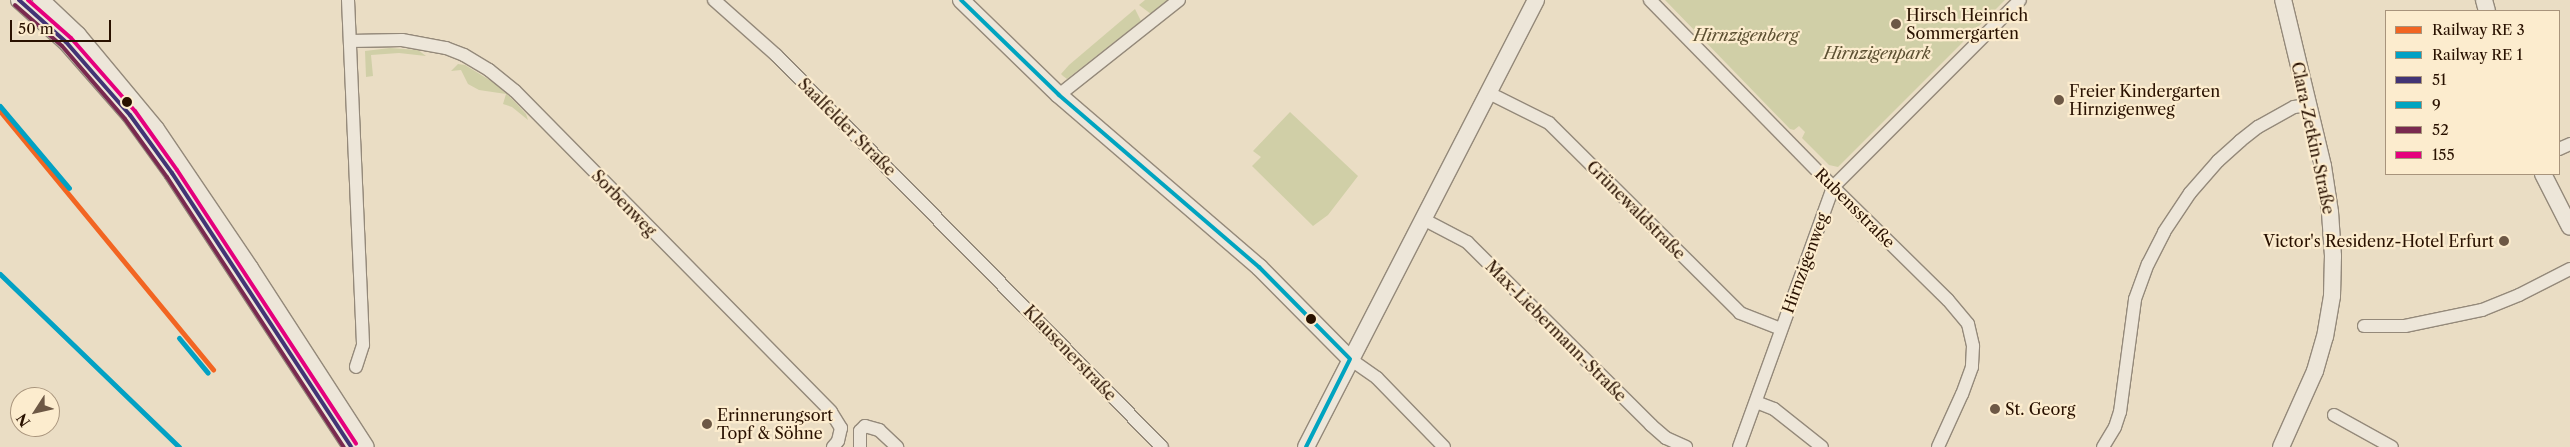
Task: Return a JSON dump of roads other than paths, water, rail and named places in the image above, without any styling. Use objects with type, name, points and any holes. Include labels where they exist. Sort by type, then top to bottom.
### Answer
[{"type":"main road","points":[[19,0],[66,42],[130,115],[172,173],[350,447]]},
{"type":"main road","points":[[41,0],[78,35],[156,129],[250,268],[366,447]]},
{"type":"main road","points":[[960,0],[1059,95],[1259,267],[1350,359]]},
{"type":"main road","points":[[1306,447],[1536,0]]},
{"type":"main road","name":"Clara-Zetkin-Straße","points":[[2281,447],[2315,371],[2325,337],[2332,296],[2333,256],[2330,212],[2308,105],[2283,0]]},
{"type":"main road","points":[[2544,175],[2570,227]]},
{"type":"street","points":[[348,0],[363,345],[356,367]]},
{"type":"street","name":"Saalfelder Straße","points":[[714,0],[776,55],[977,259]]},
{"type":"street","points":[[1059,95],[1179,0]]},
{"type":"street","name":"Rubensstraße","points":[[1650,0],[1832,187],[1948,300],[1968,324],[1973,346],[1972,367],[1938,447]]},
{"type":"street","name":"Hirnzigenweg","points":[[1739,447],[1832,187],[2020,0]]},
{"type":"street","name":"Sorbenweg","points":[[350,42],[402,40],[446,48],[464,54],[508,86],[831,412],[841,428],[838,441],[833,447]]},
{"type":"street","name":"Grünewaldstraße","points":[[1489,94],[1549,123],[1740,313],[1781,329]]},
{"type":"street","points":[[2103,447],[2116,427],[2120,412],[2138,292],[2148,264],[2164,232],[2190,193],[2218,161],[2240,141],[2258,127],[2294,107],[2308,105]]},
{"type":"street","name":"Max-Liebermann-Straße","points":[[1423,219],[1467,242],[1652,425],[1666,438],[1686,447]]},
{"type":"street","name":"Klausenerstraße","points":[[977,259],[1162,447]]},
{"type":"street","points":[[2364,326],[2405,326],[2435,322],[2482,310],[2519,295],[2570,269]]},
{"type":"street","points":[[1350,359],[1377,378],[1444,447]]},
{"type":"street","points":[[1756,402],[1774,409],[1822,447]]},
{"type":"street","points":[[2334,415],[2392,447]]},
{"type":"street","points":[[860,447],[860,431],[865,426],[880,430],[896,447]]},
{"type":"place","name":"Hirsch Heinrich Sommergarten","points":[[1896,24]]},
{"type":"place","name":"Freier Kindergarten Hirnzigenweg","points":[[2059,100]]},
{"type":"place","name":"Victor's Residenz-Hotel Erfurt","points":[[2504,241]]},
{"type":"place","name":"St. Georg","points":[[1995,409]]},
{"type":"place","name":"Erinnerungsort Topf & Söhne","points":[[707,424]]},
{"type":"park label","name":"Hirnzigenberg","points":[[1746,35]]},
{"type":"park label","name":"Hirnzigenpark","points":[[1877,53]]}]
